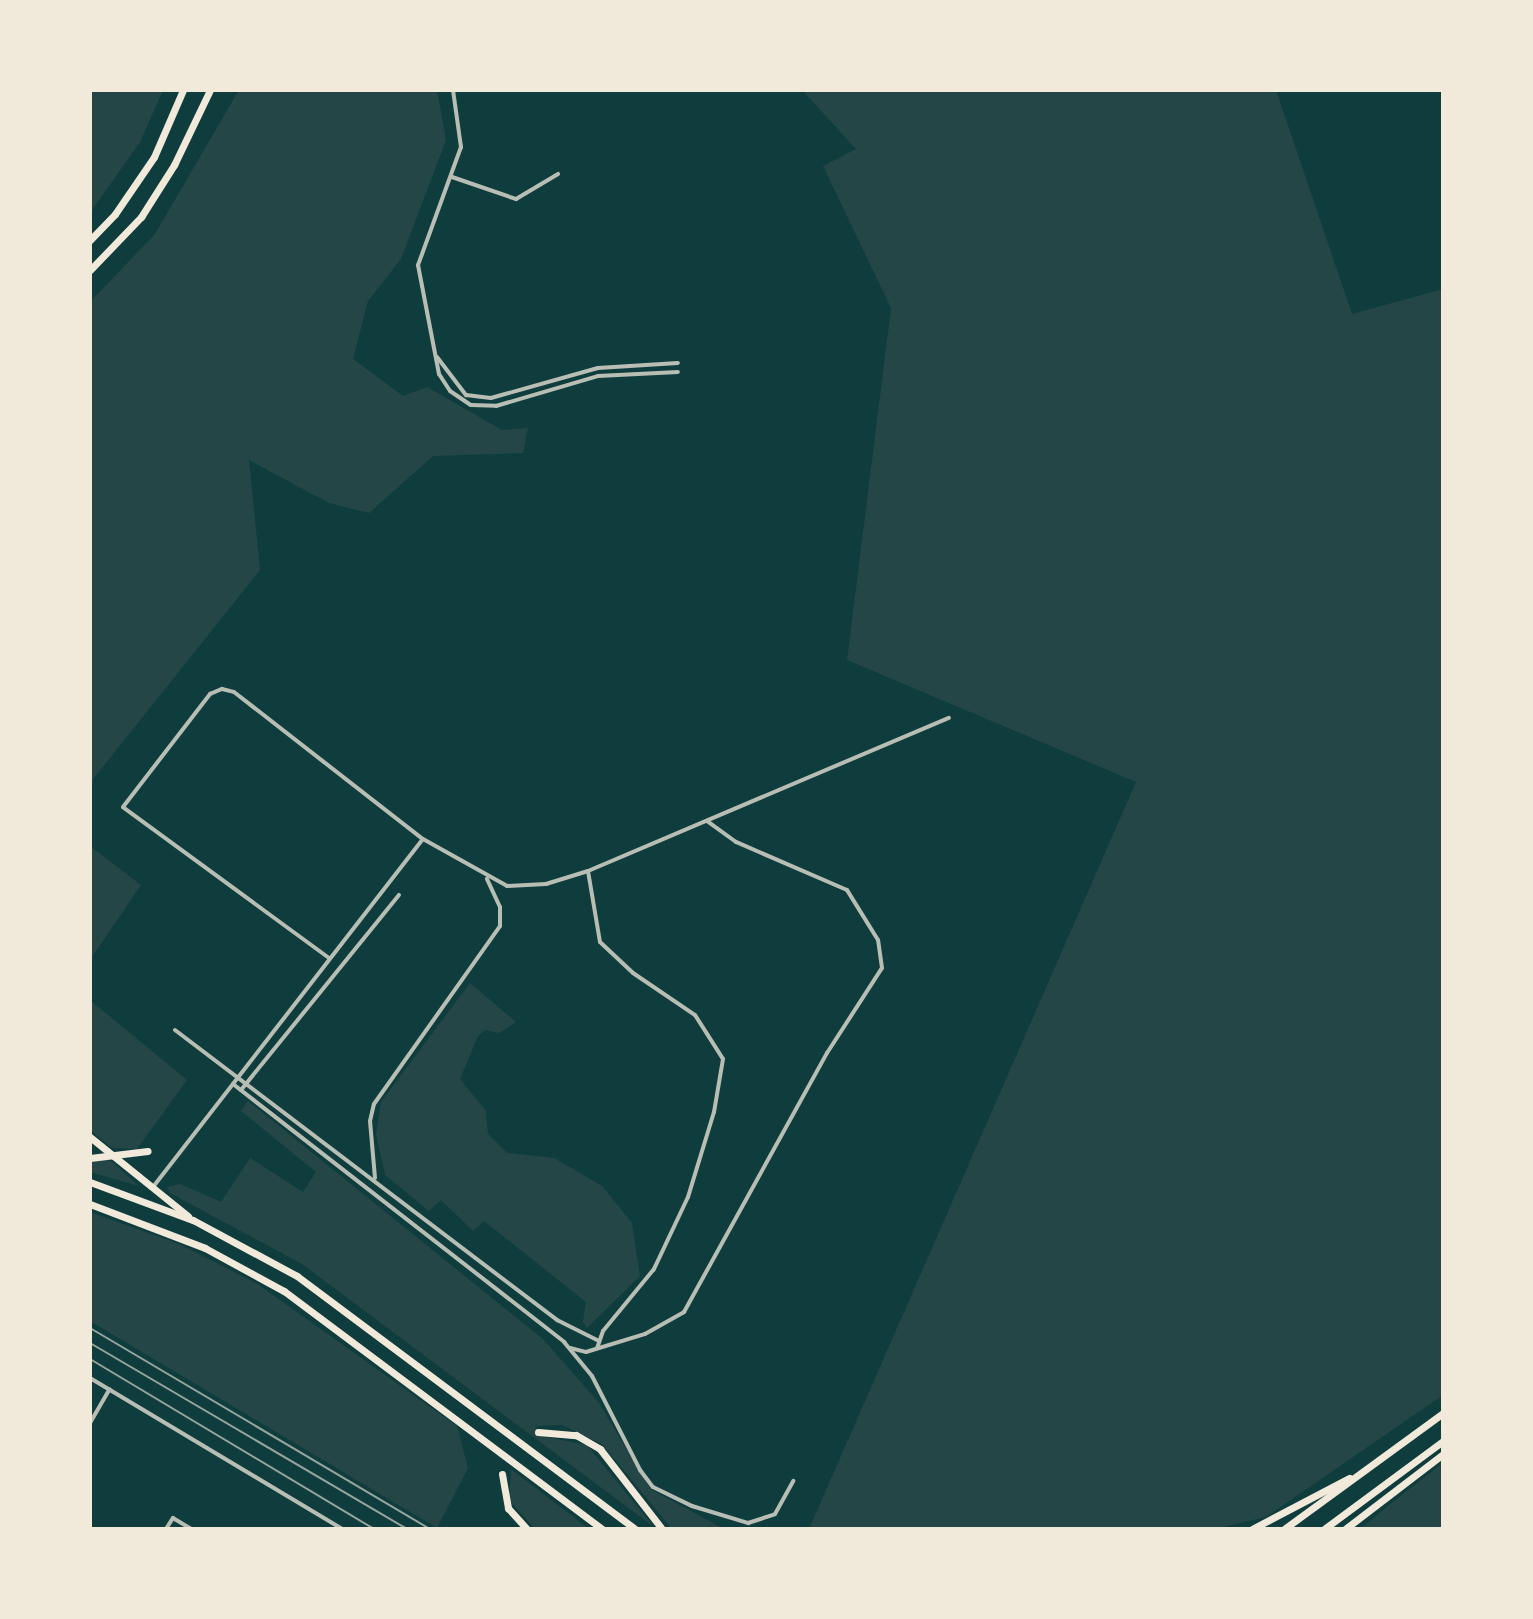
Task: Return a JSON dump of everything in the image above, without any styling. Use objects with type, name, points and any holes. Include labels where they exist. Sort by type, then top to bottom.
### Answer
[{"type":"main road","points":[[90,240],[115,214],[154,157],[183,90]]},
{"type":"main road","points":[[90,270],[141,217],[174,165],[210,90]]},
{"type":"main road","points":[[90,1137],[193,1220]]},
{"type":"main road","points":[[90,1158],[148,1151]]},
{"type":"main road","points":[[90,1182],[193,1220],[297,1276],[635,1529]]},
{"type":"main road","points":[[90,1204],[205,1248],[284,1291],[602,1529]]},
{"type":"main road","points":[[1284,1529],[1443,1413]]},
{"type":"main road","points":[[538,1432],[576,1435],[600,1449],[662,1529]]},
{"type":"main road","points":[[1324,1529],[1443,1441]]},
{"type":"main road","points":[[1345,1529],[1443,1454]]},
{"type":"main road","points":[[502,1474],[508,1508],[527,1529]]},
{"type":"main road","points":[[1252,1529],[1359,1474]]},
{"type":"street","points":[[453,90],[461,147],[452,177],[422,242],[418,265],[435,353],[450,391],[482,407],[525,400],[598,376],[678,372]]},
{"type":"street","points":[[452,177],[516,199],[558,174]]},
{"type":"street","points":[[435,353],[453,384],[478,398],[503,396],[598,368],[678,363]]},
{"type":"street","points":[[329,958],[123,807],[210,694],[222,689],[234,692],[423,839],[507,886],[546,884],[588,871],[949,718]]},
{"type":"street","points":[[570,1348],[597,1348],[645,1334],[684,1312],[827,1053],[882,968],[883,954],[874,930],[847,890],[736,842],[707,821]]},
{"type":"street","points":[[153,1187],[423,839]]},
{"type":"street","points":[[588,871],[600,942],[633,973],[695,1015],[723,1059],[714,1112],[688,1197],[654,1269],[599,1341],[597,1348]]},
{"type":"street","points":[[375,1180],[370,1121],[374,1104],[500,926],[500,907],[486,877]]},
{"type":"street","points":[[241,1090],[399,895]]},
{"type":"street","points":[[175,1030],[557,1320],[599,1341]]},
{"type":"street","points":[[233,1084],[570,1348],[592,1376],[640,1470],[653,1487],[692,1506],[748,1523],[775,1514],[793,1481]]},
{"type":"street","points":[[90,1378],[342,1529]]},
{"type":"street","points":[[90,1423],[110,1389]]},
{"type":"street","points":[[166,1529],[173,1518],[191,1529]]},
{"type":"shaded area","points":[[90,90],[163,90],[140,142],[90,213]]},
{"type":"shaded area","points":[[239,90],[437,90],[446,140],[401,259],[368,301],[353,359],[403,396],[427,387],[502,430],[528,428],[523,453],[433,456],[369,513],[329,503],[249,460],[260,570],[90,783],[90,302],[155,234]]},
{"type":"shaded area","points":[[802,90],[1276,90],[1352,314],[1443,289],[1443,1395],[1266,1517],[1214,1529],[809,1529],[1136,782],[847,660],[891,308],[823,166],[856,149]]},
{"type":"shaded area","points":[[90,846],[141,885],[90,960]]},
{"type":"shaded area","points":[[470,983],[516,1022],[499,1033],[485,1030],[478,1036],[460,1079],[486,1111],[488,1134],[507,1153],[554,1158],[602,1186],[632,1223],[640,1276],[587,1328],[583,1322],[586,1302],[484,1221],[473,1231],[441,1200],[429,1211],[385,1175],[376,1134],[381,1102]]},
{"type":"shaded area","points":[[90,1000],[187,1080],[137,1149],[112,1148],[90,1130]]},
{"type":"shaded area","points":[[248,1101],[544,1340],[599,1403],[650,1489],[724,1529],[672,1529],[602,1444],[562,1425],[535,1426],[541,1436],[587,1445],[654,1527],[302,1264],[170,1193],[167,1187],[180,1184],[221,1202],[250,1158],[303,1192],[316,1172],[241,1111]]},
{"type":"shaded area","points":[[105,1159],[139,1186],[90,1172],[90,1161]]},
{"type":"shaded area","points":[[90,1212],[179,1244],[256,1283],[457,1426],[468,1468],[437,1528],[90,1321]]},
{"type":"shaded area","points":[[1443,1463],[1443,1529],[1360,1529],[1404,1493]]},
{"type":"shaded area","points":[[511,1469],[589,1529],[534,1528],[509,1500]]},
{"type":"railway","points":[[90,1328],[430,1529]]},
{"type":"railway","points":[[90,1343],[407,1529]]},
{"type":"railway","points":[[90,1359],[374,1529]]}]
